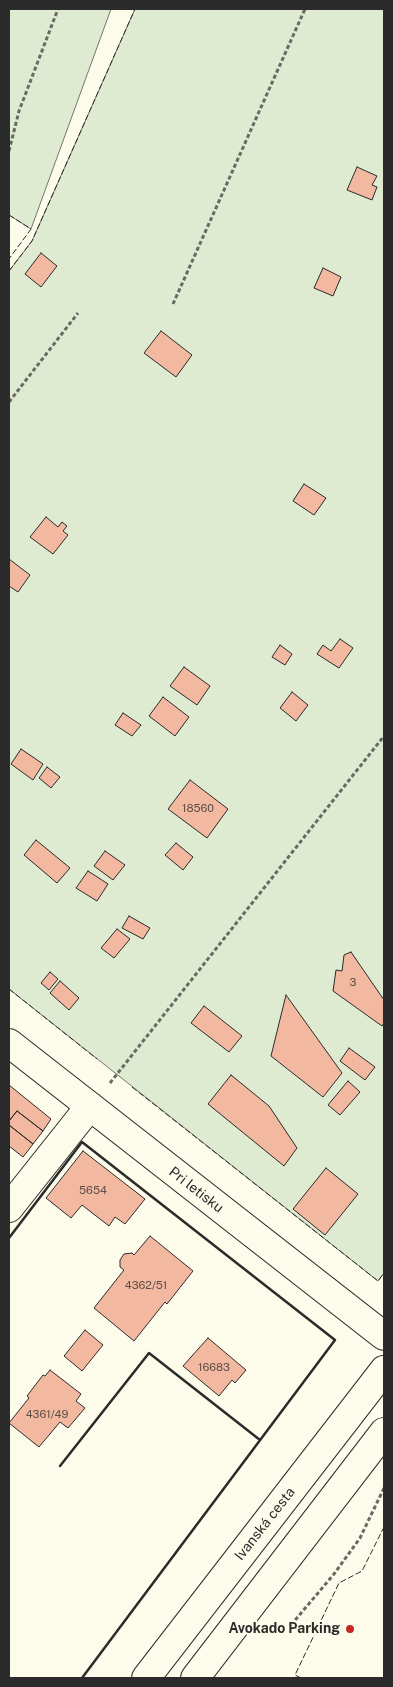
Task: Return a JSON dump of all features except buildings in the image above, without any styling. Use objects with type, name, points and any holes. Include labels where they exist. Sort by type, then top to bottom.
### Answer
[{"type":"street","name":"Pri letisku","points":[[9,1043],[384,1336]]},
{"type":"street","points":[[9,1208],[90,1106]]},
{"type":"street","name":"Ivanská cesta","points":[[146,1678],[384,1370]]},
{"type":"street","points":[[195,1678],[384,1432]]},
{"type":"path","points":[[9,151],[19,111],[58,9]]},
{"type":"path","points":[[173,304],[305,9]]},
{"type":"path","points":[[9,402],[78,313]]},
{"type":"path","points":[[90,1106],[117,1075],[384,736]]},
{"type":"path","points":[[291,1625],[334,1574],[360,1538],[384,1488]]},
{"type":"green space","points":[[9,9],[111,9],[31,229],[9,215]]},
{"type":"green space","points":[[135,9],[384,9],[384,1273],[378,1281],[9,989],[9,271],[32,241]]},
{"type":"fence","points":[[9,271],[32,241],[135,9]]},
{"type":"fence","points":[[9,215],[31,229],[9,259]]},
{"type":"fence","points":[[9,989],[97,1059]]},
{"type":"fence","points":[[132,1087],[378,1281],[384,1273]]},
{"type":"fence","points":[[301,1678],[295,1675],[339,1583],[362,1571],[384,1527]]},
{"type":"wall","points":[[9,1238],[82,1142],[335,1340],[82,1678]]},
{"type":"wall","points":[[60,1466],[149,1353],[260,1440]]},
{"type":"place","name":"Avokado Parking","points":[[350,1629]]}]
